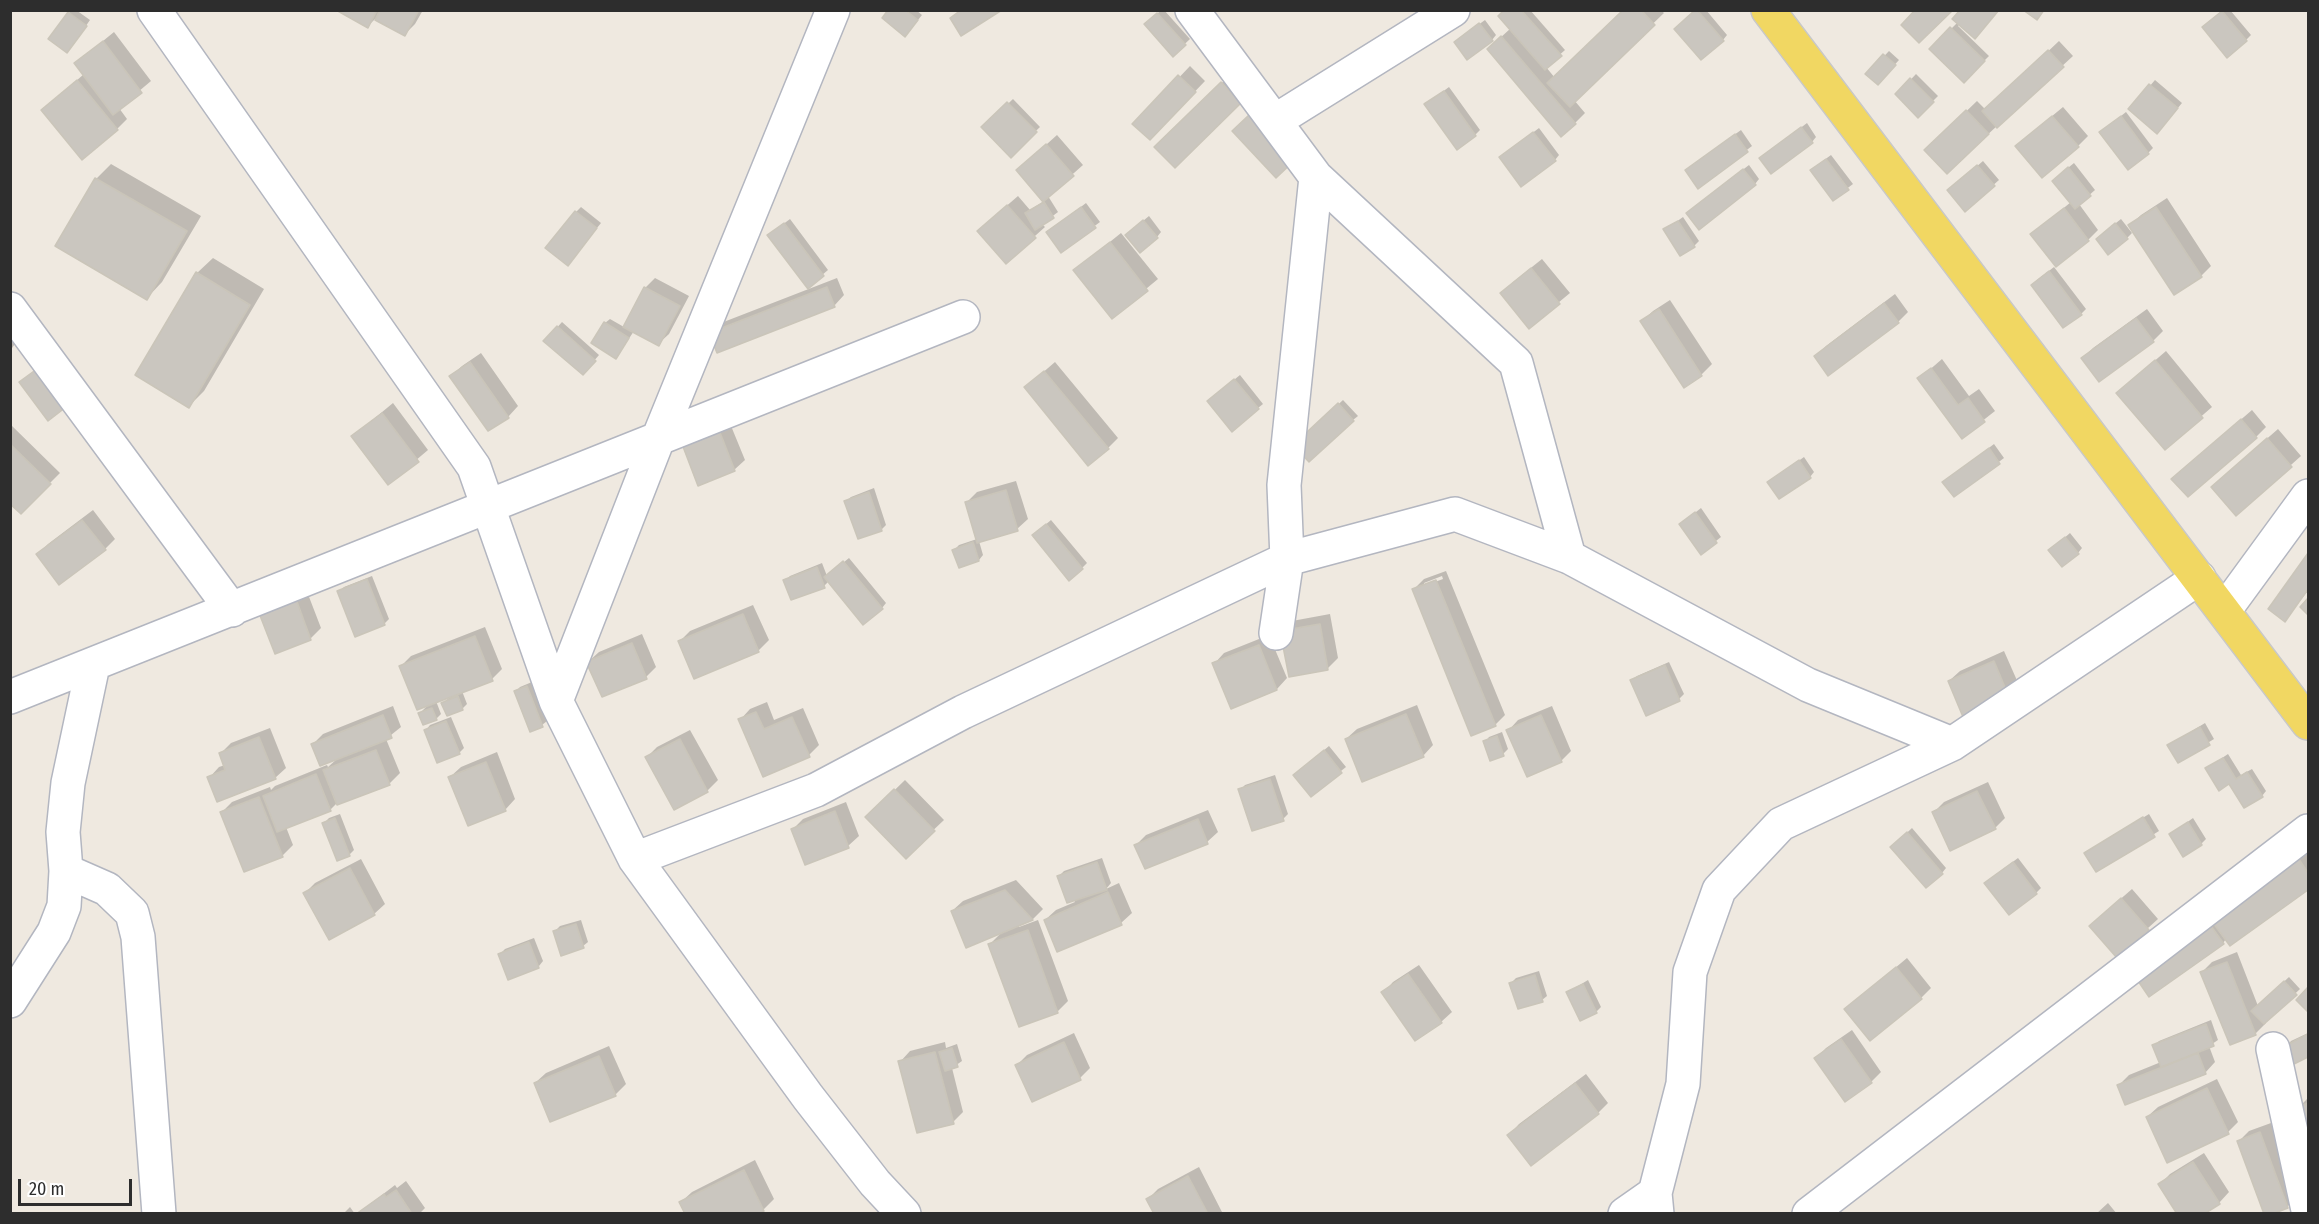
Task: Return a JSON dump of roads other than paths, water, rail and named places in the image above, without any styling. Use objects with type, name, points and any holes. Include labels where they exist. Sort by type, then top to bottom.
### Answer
[{"type":"main road","points":[[1768,10],[2308,723]]},
{"type":"street","points":[[154,10],[474,467],[556,701],[636,859],[808,1097],[875,1183],[904,1214]]},
{"type":"street","points":[[556,701],[658,439],[833,10]]},
{"type":"street","points":[[1192,10],[1316,177],[1516,363],[1569,557]]},
{"type":"street","points":[[1275,121],[1454,10]]},
{"type":"street","points":[[1276,633],[1287,559],[1284,485],[1316,177]]},
{"type":"street","points":[[10,309],[232,610]]},
{"type":"street","points":[[10,698],[963,317]]},
{"type":"street","points":[[2224,611],[2308,496]]},
{"type":"street","points":[[636,859],[816,790],[963,712],[1287,559],[1455,514],[1569,557],[1808,685],[1952,744]]},
{"type":"street","points":[[1625,1214],[1656,1203],[1683,1084],[1690,972],[1719,890],[1781,824],[1952,744],[2199,578]]},
{"type":"street","points":[[10,1001],[54,932],[64,906],[66,871],[63,832],[68,783],[93,665]]},
{"type":"street","points":[[1809,1214],[2308,831]]},
{"type":"street","points":[[66,871],[107,889],[132,913],[138,937],[159,1214]]},
{"type":"street","points":[[2273,1049],[2308,1210]]}]
